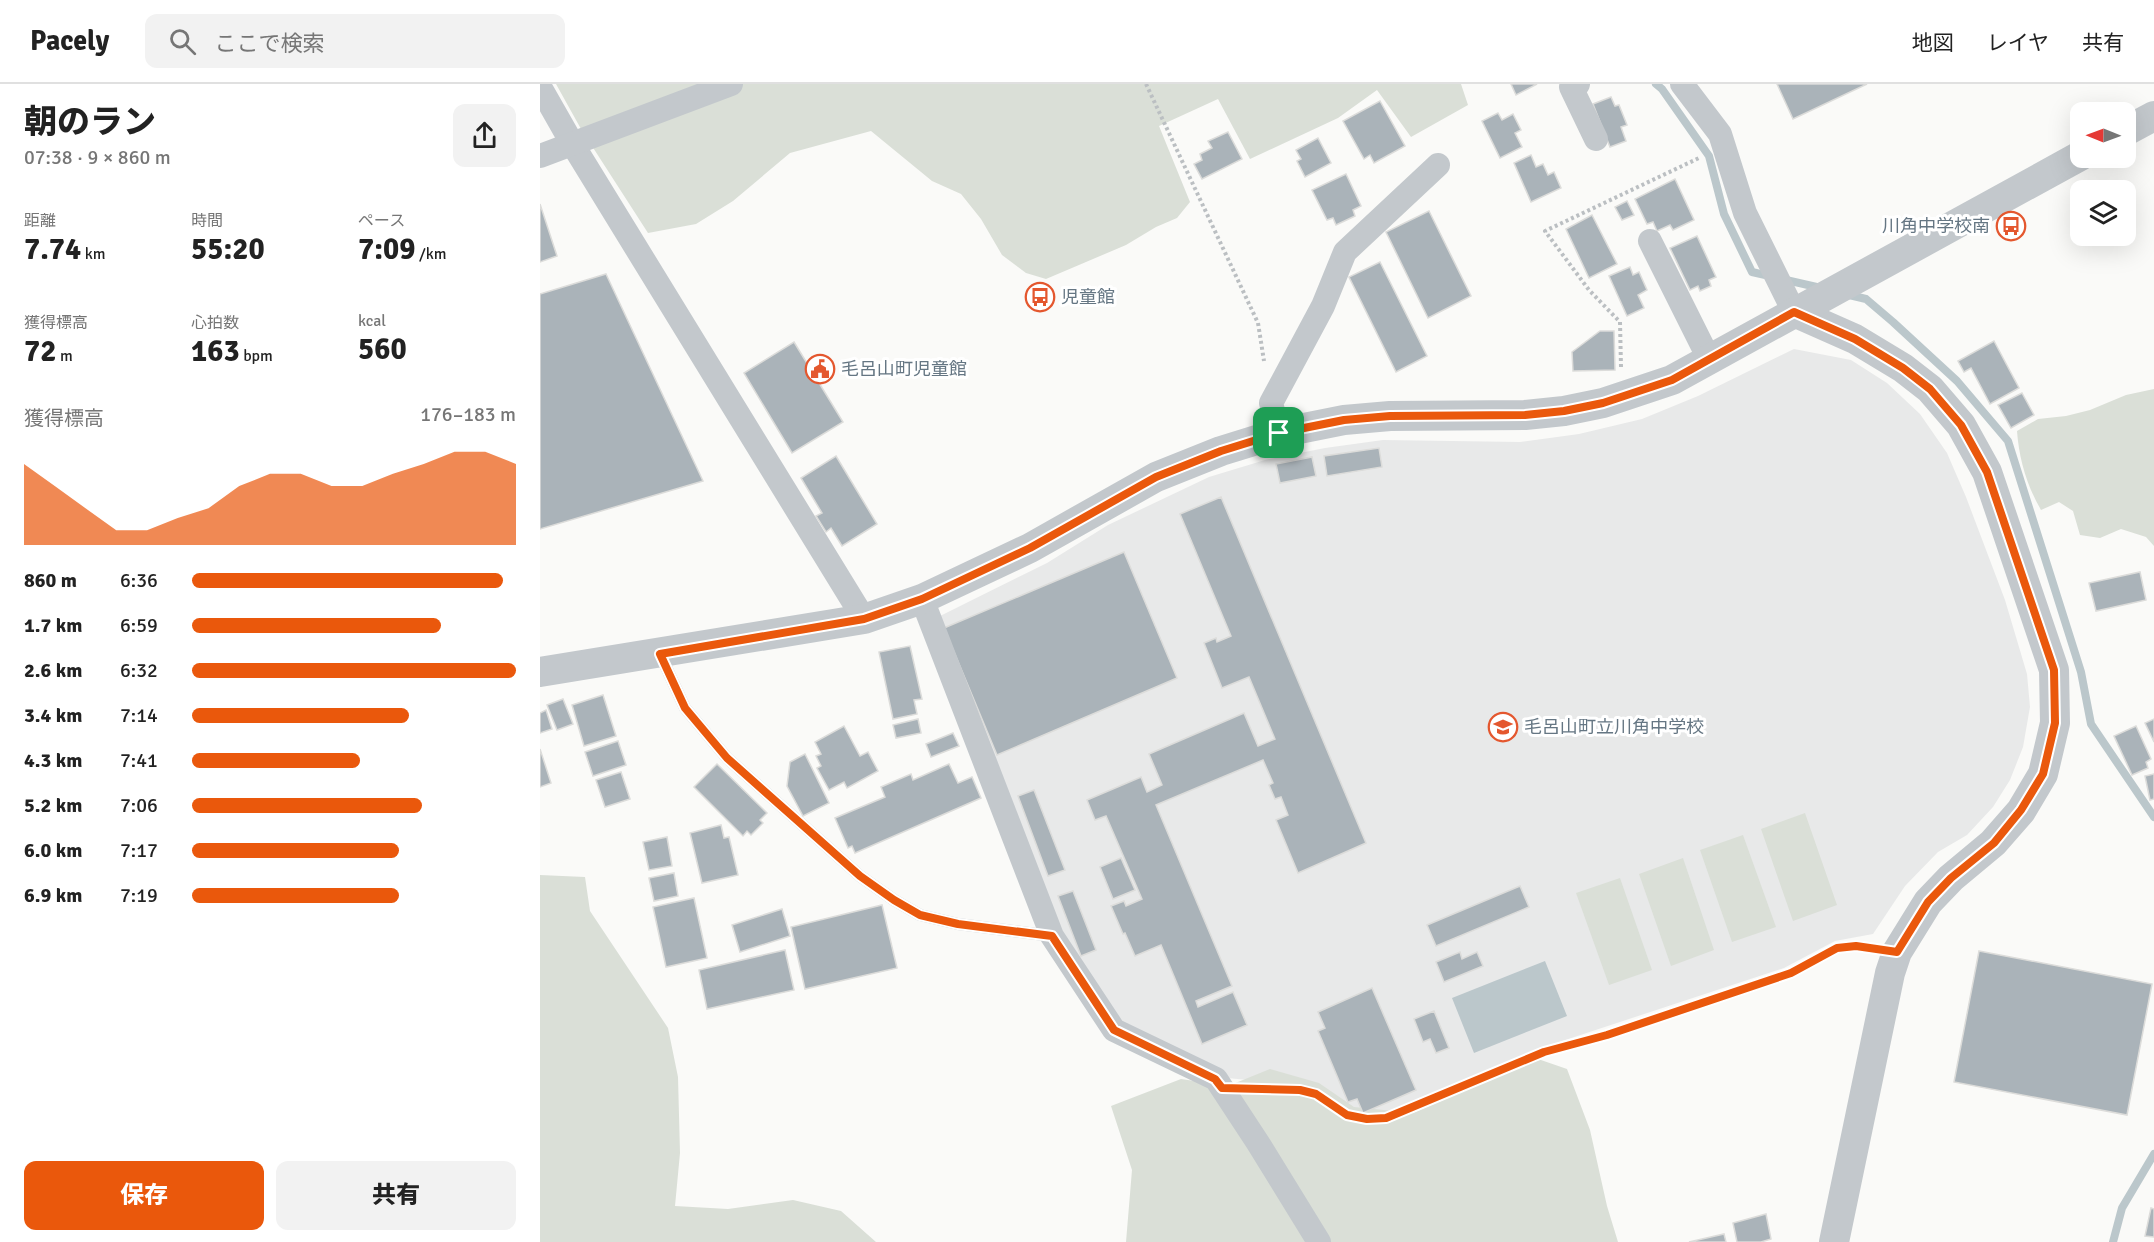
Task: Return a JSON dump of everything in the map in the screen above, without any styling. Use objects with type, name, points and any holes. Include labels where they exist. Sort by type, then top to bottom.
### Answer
[{"type":"street","points":[[540,156],[730,84]]},
{"type":"street","points":[[1578,84],[1571,87],[1596,140]]},
{"type":"street","points":[[1682,84],[1720,134],[1745,213],[1794,312],[1855,339],[1903,368],[1930,389],[1961,425],[1987,472],[2054,670],[2055,723],[2043,774],[2021,810],[1994,843],[1951,878],[1928,902],[1897,952],[1890,973],[1834,1242]]},
{"type":"street","points":[[540,87],[573,145],[864,619]]},
{"type":"street","points":[[2136,126],[2154,116]]},
{"type":"street","points":[[540,672],[864,619],[922,599],[1030,548],[1156,477],[1221,451],[1279,433],[1344,420],[1390,416],[1525,415],[1554,412],[1622,398],[1672,380],[2070,161]]},
{"type":"street","points":[[1279,433],[1271,403],[1323,306],[1345,252],[1438,165]]},
{"type":"street","points":[[1650,241],[1709,359]]},
{"type":"street","points":[[922,599],[1052,936],[1114,1030],[1215,1079],[1258,1143],[1319,1242]]},
{"type":"lane","points":[[660,654],[685,708],[727,758],[860,876],[920,915],[958,924],[1052,936]]},
{"type":"path","points":[[1146,84],[1258,323],[1271,403]]},
{"type":"path","points":[[1622,398],[1620,322],[1589,290],[1545,231],[1700,158]]},
{"type":"path","points":[[1222,1088],[1300,1090],[1316,1094],[1347,1115],[1367,1119],[1386,1118],[1544,1052],[1607,1035],[1791,973],[1837,948],[1856,946],[1897,952]]},
{"type":"shaded area","points":[[556,84],[1461,84],[1468,105],[1411,137],[1377,90],[1338,118],[1250,159],[1218,99],[1159,126],[1190,202],[1177,218],[1156,227],[1126,245],[1046,279],[1026,273],[1002,255],[981,219],[961,194],[932,181],[871,131],[790,153],[733,201],[696,224],[648,233],[581,129]]},
{"type":"shaded area","name":"毛呂山町立川角中学校","points":[[1794,349],[1851,360],[1887,383],[1920,414],[1947,453],[1966,497],[2005,600],[2027,674],[2030,707],[2023,747],[2010,780],[1993,807],[1967,835],[1938,852],[1905,886],[1873,934],[1835,941],[1784,968],[1544,1047],[1385,1114],[1369,1116],[1289,1084],[1227,1078],[1126,1028],[1056,928],[938,617],[1047,563],[1108,525],[1209,477],[1265,460],[1325,448],[1383,440],[1520,442],[1579,434],[1642,419],[1698,396]]},
{"type":"shaded area","points":[[2154,389],[2154,546],[2146,537],[2121,529],[2100,538],[2080,535],[2073,511],[2059,502],[2041,510],[2024,472],[2017,431],[2038,419],[2066,416],[2090,410],[2126,395]]},
{"type":"shaded area","points":[[1805,813],[1837,905],[1793,921],[1761,829]]},
{"type":"shaded area","points":[[1743,835],[1776,927],[1732,942],[1700,850]]},
{"type":"shaded area","points":[[1683,858],[1714,950],[1671,966],[1639,874]]},
{"type":"shaded area","points":[[540,875],[585,877],[590,911],[668,1028],[678,1077],[680,1153],[675,1206],[728,1209],[793,1200],[841,1211],[876,1242],[540,1242]]},
{"type":"shaded area","points":[[1620,878],[1652,970],[1609,985],[1576,893]]},
{"type":"shaded area","points":[[1545,961],[1567,1016],[1474,1053],[1452,998]]},
{"type":"shaded area","points":[[1538,1059],[1567,1069],[1590,1130],[1607,1206],[1618,1242],[1126,1242],[1132,1170],[1111,1106],[1181,1079],[1228,1086],[1270,1069],[1319,1083],[1354,1107],[1413,1113]]},
{"type":"building","points":[[1511,84],[1537,84],[1516,95]]},
{"type":"building","points":[[1777,84],[1867,84],[1793,119]]},
{"type":"building","points":[[1611,97],[1615,106],[1619,105],[1627,125],[1621,127],[1626,141],[1610,147],[1593,104]]},
{"type":"building","points":[[1380,101],[1405,146],[1374,163],[1370,155],[1364,159],[1343,121]]},
{"type":"building","points":[[1498,113],[1502,120],[1513,114],[1521,130],[1515,133],[1522,147],[1500,158],[1482,121]]},
{"type":"building","points":[[1228,132],[1242,159],[1202,179],[1194,164],[1202,160],[1200,154],[1212,148],[1208,141]]},
{"type":"building","points":[[1318,138],[1331,163],[1305,177],[1297,161],[1301,159],[1296,150]]},
{"type":"building","points":[[1531,155],[1536,167],[1543,164],[1548,175],[1554,172],[1561,188],[1531,202],[1514,163]]},
{"type":"building","points":[[1346,174],[1361,206],[1353,210],[1355,216],[1336,225],[1333,218],[1327,220],[1312,190]]},
{"type":"building","points":[[1675,179],[1694,220],[1673,230],[1670,225],[1657,231],[1653,222],[1647,224],[1635,199]]},
{"type":"building","points":[[1627,201],[1634,215],[1622,220],[1615,207]]},
{"type":"building","points":[[540,204],[557,256],[540,262]]},
{"type":"building","points":[[1429,211],[1471,296],[1428,318],[1386,232]]},
{"type":"building","points":[[1592,215],[1617,264],[1589,278],[1566,229]]},
{"type":"building","points":[[1697,236],[1716,277],[1709,280],[1711,286],[1700,291],[1698,286],[1690,290],[1670,248]]},
{"type":"building","points":[[1380,262],[1427,356],[1396,372],[1349,277]]},
{"type":"building","points":[[1630,267],[1633,275],[1639,272],[1647,290],[1638,295],[1644,308],[1627,316],[1609,276]]},
{"type":"building","points":[[606,274],[703,481],[540,529],[540,294]]},
{"type":"building","points":[[1600,331],[1614,331],[1615,370],[1573,371],[1572,352]]},
{"type":"building","points":[[1994,341],[2019,388],[1990,404],[1971,368],[1964,372],[1958,361]]},
{"type":"building","points":[[794,342],[843,422],[792,453],[744,373]]},
{"type":"building","points":[[2022,393],[2034,415],[2011,428],[1998,405]]},
{"type":"building","points":[[1379,448],[1382,467],[1327,476],[1324,456]]},
{"type":"building","points":[[836,456],[877,524],[842,546],[831,528],[826,532],[816,516],[822,513],[801,478]]},
{"type":"building","points":[[1312,457],[1316,476],[1280,483],[1276,464]]},
{"type":"building","points":[[1221,497],[1366,843],[1298,873],[1276,820],[1288,815],[1281,797],[1275,799],[1269,785],[1273,783],[1263,760],[1156,805],[1232,986],[1196,1001],[1198,1007],[1233,992],[1247,1025],[1202,1044],[1161,945],[1135,956],[1125,933],[1123,934],[1111,906],[1124,901],[1126,906],[1142,899],[1106,816],[1095,820],[1087,800],[1141,777],[1147,792],[1162,785],[1149,754],[1244,713],[1258,746],[1275,739],[1249,677],[1222,688],[1204,643],[1216,638],[1217,642],[1231,636],[1180,514]]},
{"type":"building","points":[[1124,552],[1177,678],[997,755],[944,628]]},
{"type":"building","points":[[2140,572],[2146,600],[2096,611],[2089,583]]},
{"type":"building","points":[[910,646],[922,699],[914,700],[917,714],[893,719],[879,652]]},
{"type":"building","points":[[603,695],[616,736],[584,746],[572,705]]},
{"type":"building","points":[[563,699],[573,724],[557,730],[547,705]]},
{"type":"building","points":[[546,710],[552,729],[540,733],[540,713]]},
{"type":"building","points":[[918,719],[921,733],[896,738],[893,725]]},
{"type":"building","points":[[2154,719],[2154,742],[2145,723]]},
{"type":"building","points":[[844,726],[860,756],[868,752],[878,771],[847,788],[844,782],[829,790],[817,768],[821,766],[816,756],[821,754],[815,742]]},
{"type":"building","points":[[2136,726],[2151,759],[2146,762],[2148,768],[2132,775],[2114,736]]},
{"type":"building","points":[[953,733],[959,746],[931,757],[926,744]]},
{"type":"building","points":[[618,741],[626,765],[593,776],[585,752]]},
{"type":"building","points":[[540,749],[551,783],[540,787]]},
{"type":"building","points":[[805,754],[829,803],[803,816],[787,786],[790,762]]},
{"type":"building","points":[[717,764],[767,813],[760,820],[763,823],[751,835],[747,831],[743,836],[694,787]]},
{"type":"building","points":[[949,764],[958,783],[972,777],[981,798],[855,853],[852,846],[848,848],[835,818],[885,797],[881,787],[911,774],[913,780]]},
{"type":"building","points":[[621,772],[630,799],[605,807],[596,780]]},
{"type":"building","points":[[2154,774],[2154,799],[2150,800],[2145,776]]},
{"type":"building","points":[[1034,790],[1065,870],[1048,876],[1018,796]]},
{"type":"building","points":[[721,825],[724,838],[729,837],[738,875],[702,883],[690,833]]},
{"type":"building","points":[[667,837],[672,866],[649,870],[643,842]]},
{"type":"building","points":[[1121,858],[1135,890],[1113,899],[1100,867]]},
{"type":"building","points":[[674,873],[678,896],[654,901],[649,878]]},
{"type":"building","points":[[1520,886],[1529,907],[1436,946],[1427,925]]},
{"type":"building","points":[[1073,891],[1096,950],[1081,956],[1058,896]]},
{"type":"building","points":[[694,898],[707,958],[666,967],[653,907]]},
{"type":"building","points":[[882,905],[897,968],[805,989],[791,927]]},
{"type":"building","points":[[782,909],[790,936],[740,952],[732,925]]},
{"type":"building","points":[[785,950],[794,990],[707,1009],[699,970]]},
{"type":"building","points":[[1979,951],[2152,984],[2127,1115],[1954,1082]]},
{"type":"building","points":[[1460,952],[1462,959],[1477,952],[1483,966],[1444,982],[1436,962]]},
{"type":"building","points":[[1372,988],[1416,1090],[1363,1113],[1357,1099],[1348,1102],[1318,1031],[1325,1028],[1318,1012]]},
{"type":"building","points":[[1434,1011],[1449,1048],[1436,1053],[1430,1039],[1423,1042],[1414,1019]]},
{"type":"building","points":[[2151,1208],[2154,1209],[2154,1237],[2145,1236]]},
{"type":"building","points":[[1766,1214],[1771,1239],[1761,1242],[1737,1242],[1733,1223]]},
{"type":"building","points":[[1724,1234],[1726,1242],[1689,1242]]},
{"type":"waterway","points":[[1656,84],[1662,89],[1709,156],[1724,214],[1752,272],[1821,288]]},
{"type":"waterway","points":[[1845,294],[1866,299],[1893,322],[1957,381],[2008,441],[2081,672],[2091,724],[2154,817]]},
{"type":"waterway","points":[[2113,1242],[2122,1208],[2154,1154]]},
{"type":"place","name":"川角中学校南","points":[[2011,226]]},
{"type":"place","name":"児童館","points":[[1040,297]]},
{"type":"place","name":"毛呂山町児童館","points":[[820,369]]},
{"type":"place","name":"毛呂山町立川角中学校","points":[[1503,727]]},
{"type":"route","points":[[1794,312],[1855,339],[1903,368],[1930,389],[1961,425],[1987,472],[2054,670],[2055,723],[2043,774],[2021,810],[1994,843],[1951,878],[1928,902],[1897,952],[1856,946],[1837,948],[1791,973],[1607,1035],[1544,1052],[1386,1118],[1367,1119],[1347,1115],[1316,1094],[1300,1090],[1222,1088],[1215,1079],[1114,1030],[1052,936],[958,924],[920,915],[894,900],[860,876],[727,758],[685,708],[660,654],[864,619],[922,599],[1030,548],[1156,477],[1221,451],[1279,433],[1344,420],[1390,416],[1525,415],[1564,411],[1603,403],[1672,380],[1794,312]]}]
